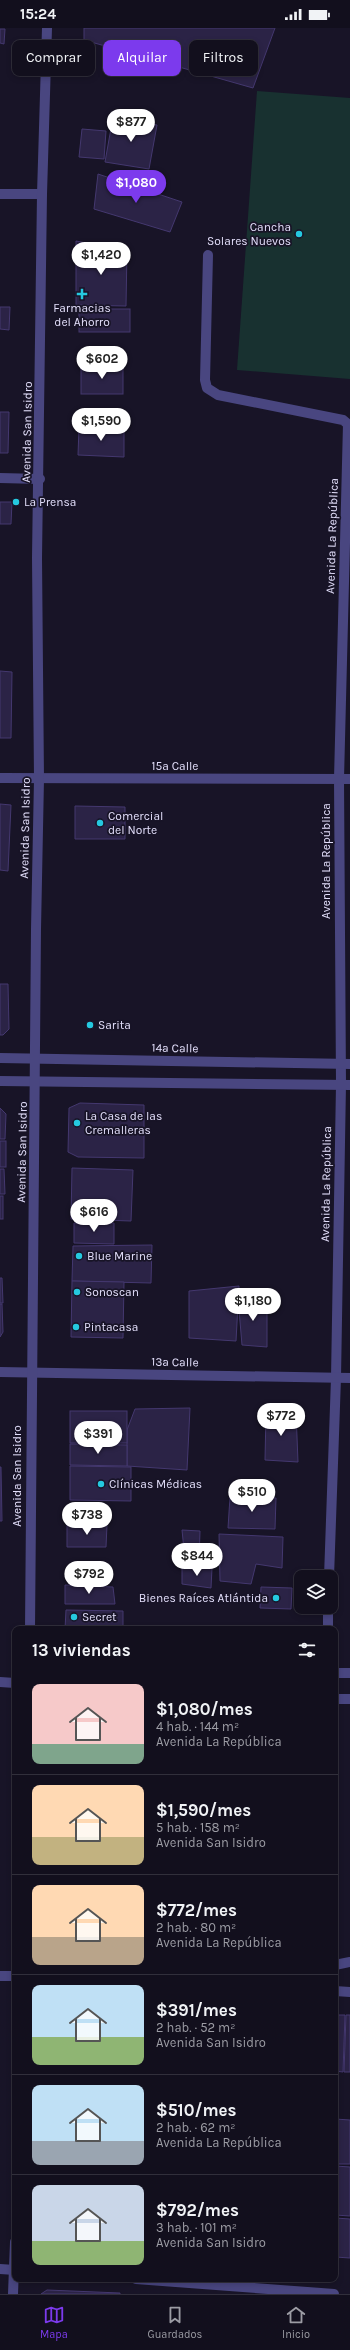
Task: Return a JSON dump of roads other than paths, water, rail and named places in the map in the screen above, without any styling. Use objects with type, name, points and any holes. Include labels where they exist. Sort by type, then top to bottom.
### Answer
[{"type":"street","name":"Avenida San Isidro","points":[[30,1626],[31,1372],[39,779],[37,558],[40,479],[42,194],[47,28]]},
{"type":"street","points":[[0,194],[42,194]]},
{"type":"street","name":"Avenida La República","points":[[208,255],[205,380],[207,388],[218,395],[343,420],[348,424],[339,779],[345,1084],[329,1570]]},
{"type":"street","points":[[0,478],[40,479]]},
{"type":"street","name":"15a Calle","points":[[0,778],[350,779]]},
{"type":"street","name":"14a Calle","points":[[0,1058],[345,1064]]},
{"type":"street","points":[[0,1081],[345,1084]]},
{"type":"street","name":"13a Calle","points":[[0,1372],[350,1378]]},
{"type":"street","points":[[328,1614],[328,1626]]},
{"type":"street","points":[[338,1673],[350,1673]]},
{"type":"street","points":[[0,1682],[12,1682]]},
{"type":"street","points":[[338,1699],[350,1699]]},
{"type":"street","points":[[338,1964],[350,1962]]},
{"type":"street","points":[[0,1976],[12,1976]]},
{"type":"street","points":[[338,1991],[350,1992]]},
{"type":"street","points":[[0,2269],[12,2270]]},
{"type":"street","points":[[13,2294],[14,2282]]},
{"type":"street","points":[[187,2282],[272,2287],[334,2294]]},
{"type":"place","name":"Cancha Solares Nuevos","points":[[299,234]]},
{"type":"place","name":"Farmacias del Ahorro","points":[[82,294]]},
{"type":"place","name":"La Prensa","points":[[16,502]]},
{"type":"place","name":"Comercial del Norte","points":[[100,823]]},
{"type":"place","name":"Sarita","points":[[90,1025]]},
{"type":"place","name":"La Casa de las Cremalleras","points":[[77,1123]]},
{"type":"place","name":"Blue Marine","points":[[79,1256]]},
{"type":"place","name":"Sonoscan","points":[[77,1292]]},
{"type":"place","name":"Pintacasa","points":[[76,1327]]},
{"type":"place","name":"Clínicas Médicas","points":[[101,1484]]},
{"type":"place","name":"Bienes Raíces Atlántida","points":[[276,1598]]},
{"type":"place","name":"Secret","points":[[74,1617]]}]
